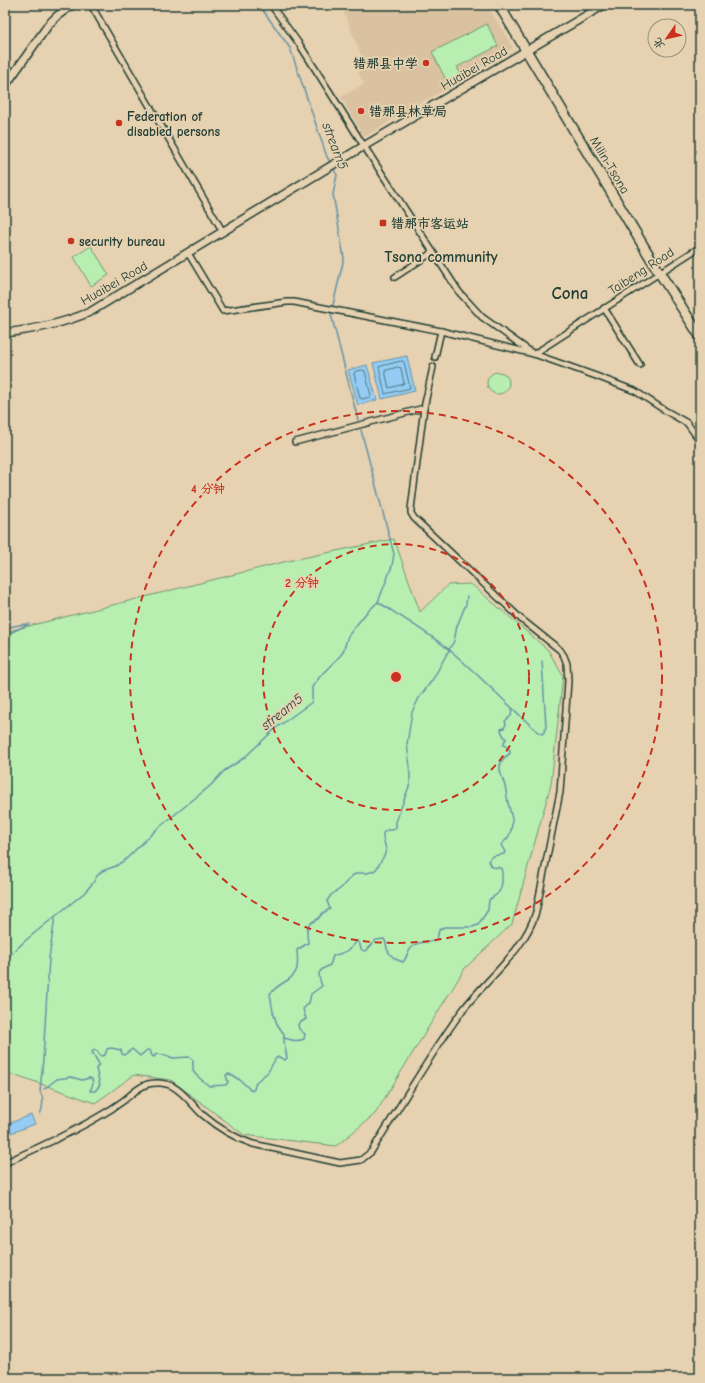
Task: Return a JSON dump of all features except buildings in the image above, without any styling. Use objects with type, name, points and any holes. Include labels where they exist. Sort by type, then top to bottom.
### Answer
[{"type":"highway","name":"Milin-Tsona","points":[[499,5],[659,272],[700,336]]},
{"type":"street","points":[[5,86],[49,24],[72,5]]},
{"type":"street","points":[[91,5],[223,232]]},
{"type":"street","points":[[271,5],[300,45],[459,292],[482,317],[534,354]]},
{"type":"street","name":"Huaibei Road","points":[[5,333],[37,329],[68,321],[90,312],[364,146],[604,5]]},
{"type":"street","name":"Taibeng Road","points":[[534,354],[659,272],[700,247]]},
{"type":"street","points":[[188,252],[222,311],[294,302],[441,331],[534,354],[635,391],[666,411],[687,422],[700,441]]},
{"type":"street","points":[[395,277],[433,252]]},
{"type":"street","points":[[604,308],[640,365]]},
{"type":"street","points":[[435,358],[441,331]]},
{"type":"street","points":[[5,1163],[82,1126],[112,1109],[140,1088],[154,1083],[164,1083],[180,1091],[204,1115],[226,1132],[243,1141],[340,1163],[362,1160],[371,1152],[447,1031],[470,1001],[515,950],[533,923],[560,792],[568,681],[567,664],[560,650],[520,619],[411,514],[424,408],[433,367]]},
{"type":"street","points":[[294,442],[424,408]]},
{"type":"shaded area","name":"错那县中学","points":[[341,5],[487,5],[513,48],[449,88],[423,101],[364,137],[341,97],[364,84],[358,72],[366,67]]},
{"type":"green space","points":[[487,24],[498,46],[457,67],[462,77],[448,84],[432,52]]},
{"type":"green space","points":[[91,246],[109,275],[91,286],[74,257]]},
{"type":"green space","points":[[498,372],[506,375],[509,383],[506,391],[498,394],[490,391],[487,383],[490,375]]},
{"type":"green space","points":[[394,539],[420,612],[448,585],[471,584],[548,650],[563,676],[551,784],[512,924],[465,968],[375,1114],[336,1146],[244,1135],[171,1080],[134,1075],[95,1103],[19,1076],[5,1074],[5,632],[288,561]]},
{"type":"water","points":[[407,356],[415,391],[382,399],[373,363]]},
{"type":"water","points":[[367,365],[377,400],[358,405],[348,370]]},
{"type":"water","points":[[31,1115],[35,1124],[8,1134],[5,1125]]},
{"type":"waterway","name":"stream5","points":[[259,5],[290,48],[327,157],[331,163]]},
{"type":"waterway","name":"stream5","points":[[333,168],[337,175],[333,194],[344,258],[333,305]]},
{"type":"waterway","name":"stream5","points":[[331,314],[358,420]]},
{"type":"waterway","name":"stream5","points":[[5,960],[26,940],[84,893],[102,871],[116,866],[125,860],[157,829],[210,786],[224,771],[244,758],[276,728],[312,702],[312,687],[322,674],[340,656],[343,652],[348,636],[366,613],[378,602],[392,566],[394,554],[361,430]]},
{"type":"waterway","points":[[44,1089],[57,1079],[71,1077],[82,1080],[89,1078],[92,1079],[93,1084],[90,1091],[95,1091],[100,1085],[96,1069],[99,1064],[92,1052],[94,1050],[101,1056],[105,1055],[107,1049],[111,1048],[121,1050],[122,1054],[124,1055],[132,1049],[140,1056],[147,1050],[150,1050],[152,1056],[154,1057],[156,1054],[173,1058],[189,1057],[193,1060],[193,1071],[209,1086],[226,1085],[228,1082],[226,1075],[229,1074],[240,1080],[252,1091],[256,1082],[268,1072],[276,1058],[279,1057],[285,1060],[287,1058],[284,1034],[277,1024],[270,994],[278,986],[289,980],[295,973],[297,969],[297,950],[308,943],[308,926],[330,909],[327,901],[331,895],[340,889],[353,875],[374,871],[385,854],[386,849],[383,833],[387,830],[393,830],[396,827],[396,822],[410,784],[410,767],[407,744],[412,712],[419,698],[433,679],[454,641],[457,626],[466,604],[467,596]]},
{"type":"waterway","points":[[378,602],[425,632],[452,652],[539,733],[543,734],[546,727],[542,661]]},
{"type":"waterway","points":[[5,628],[27,624]]},
{"type":"waterway","points":[[5,639],[10,633],[29,624]]},
{"type":"waterway","points":[[5,664],[7,670],[5,672]]},
{"type":"waterway","points":[[284,1038],[296,1041],[304,1039],[305,1034],[299,1029],[298,1024],[306,1019],[303,1009],[309,1003],[311,994],[322,986],[319,978],[320,971],[330,965],[333,956],[351,948],[357,941],[359,942],[361,949],[364,951],[367,950],[376,940],[384,939],[390,954],[403,962],[413,946],[419,943],[434,941],[437,939],[439,930],[444,927],[472,927],[478,925],[488,910],[489,900],[499,892],[501,885],[501,868],[492,867],[488,861],[493,856],[504,854],[505,852],[501,845],[509,836],[512,826],[505,787],[500,771],[503,759],[510,753],[510,750],[504,745],[506,739],[501,729],[504,728],[506,724],[505,721],[511,716],[512,709]]},
{"type":"waterway","points":[[5,832],[7,836],[5,839]]},
{"type":"waterway","points":[[40,1114],[43,1099],[40,1091],[49,958],[55,917]]},
{"type":"place","name":"错那县中学","points":[[426,63]]},
{"type":"place","name":"错那县林草局","points":[[361,111]]},
{"type":"place","name":"Federation of disabled persons","points":[[119,123]]},
{"type":"place","name":"错那市客运站","points":[[383,223]]},
{"type":"place","name":"security bureau","points":[[71,241]]},
{"type":"district","name":"Tsona community","points":[[441,257]]},
{"type":"district","name":"Cona","points":[[570,293]]}]
